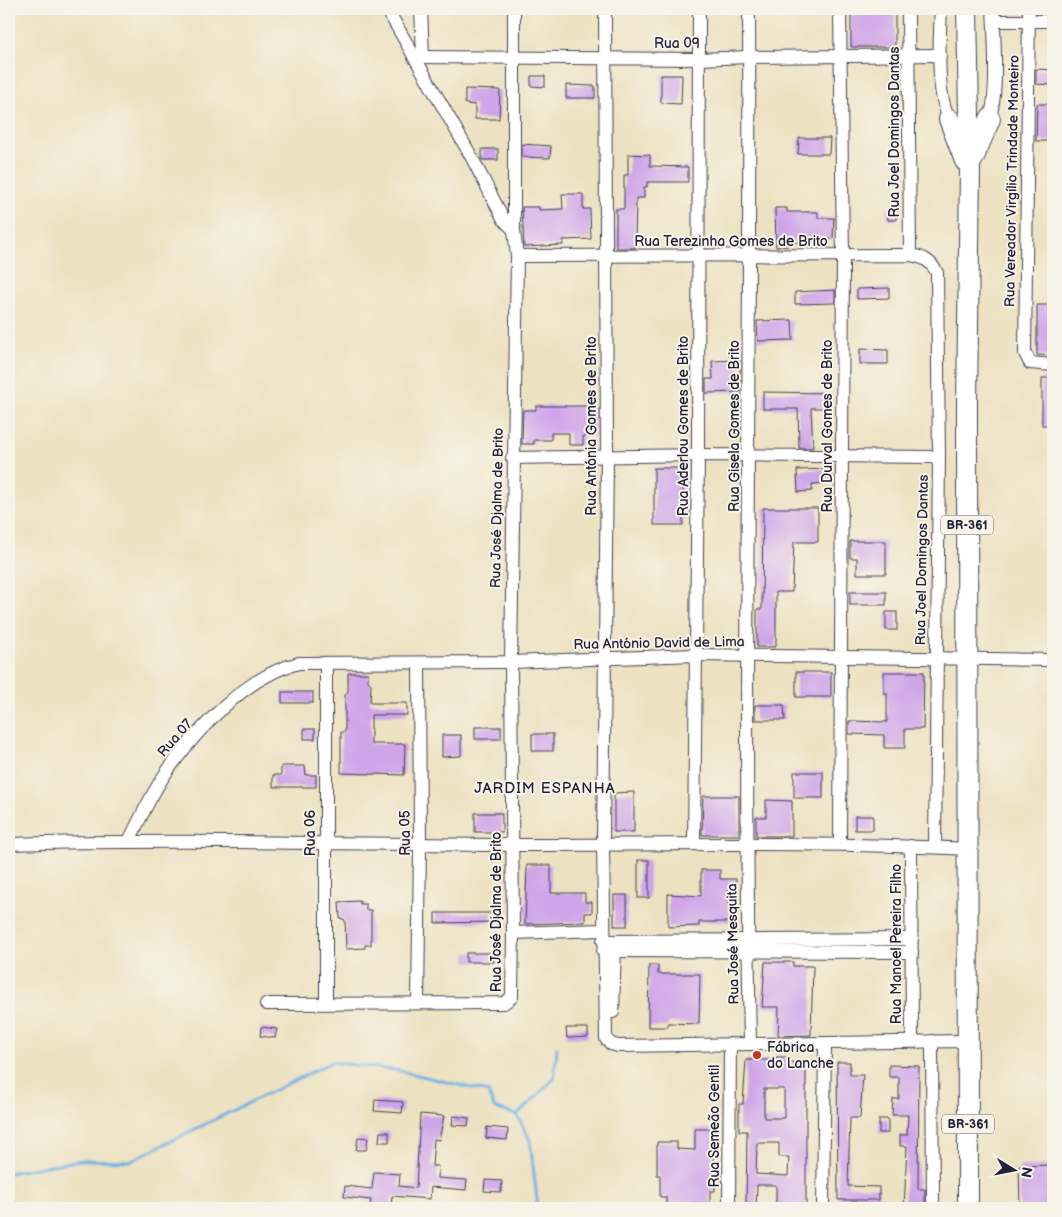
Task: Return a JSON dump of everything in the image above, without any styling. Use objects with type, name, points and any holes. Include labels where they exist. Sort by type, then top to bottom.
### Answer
[{"type":"main road","name":"BR-361","points":[[968,9],[968,1208]]},
{"type":"main road","points":[[949,119],[969,170]]},
{"type":"main road","points":[[969,170],[990,119]]},
{"type":"street","points":[[387,9],[418,57],[504,220],[514,230]]},
{"type":"street","points":[[418,57],[421,9]]},
{"type":"street","name":"Rua José Djalma de Brito","points":[[418,1003],[504,1003],[510,1000],[513,994],[514,933],[511,845],[512,458],[517,256],[514,230],[514,9]]},
{"type":"street","name":"Rua Antónia Gomes de Brito","points":[[605,9],[607,456],[603,844],[608,943],[606,1036],[611,1044],[618,1046],[730,1044]]},
{"type":"street","name":"Rua Aderlou Gomes de Brito","points":[[694,843],[698,455],[699,9]]},
{"type":"street","name":"Rua Gisela Gomes de Brito","points":[[746,843],[750,456],[748,255],[749,9]]},
{"type":"street","name":"Rua Durval Gomes de Brito","points":[[840,9],[843,256],[840,844]]},
{"type":"street","name":"Rua Joel Domingos Dantas","points":[[908,9],[910,255]]},
{"type":"street","points":[[941,9],[941,80],[949,119],[962,128],[969,129],[982,126],[990,119],[994,96],[993,15],[1029,15],[1053,21]]},
{"type":"street","name":"Rua Vereador Virgílio Trindade Monteiro","points":[[1029,15],[1025,353],[1030,363],[1053,365]]},
{"type":"street","name":"Rua 09","points":[[418,57],[700,59],[749,56],[940,55]]},
{"type":"street","name":"Rua Terezinha Gomes de Brito","points":[[517,256],[910,255],[928,260],[937,273]]},
{"type":"street","name":"Rua Joel Domingos Dantas","points":[[935,847],[939,457],[937,273]]},
{"type":"street","points":[[512,458],[698,455],[939,457]]},
{"type":"street","name":"Rua António David de Lima","points":[[267,674],[281,668],[299,664],[511,662],[695,655],[936,660],[1053,660]]},
{"type":"street","name":"Rua 06","points":[[326,663],[326,1003]]},
{"type":"street","name":"Rua 05","points":[[418,1003],[420,844],[419,663]]},
{"type":"street","name":"Rua 07","points":[[129,841],[147,803],[167,771],[213,718],[267,674]]},
{"type":"street","points":[[9,844],[129,841],[511,845],[746,843],[840,844],[967,849]]},
{"type":"street","name":"Rua José Mesquita","points":[[746,843],[750,1044]]},
{"type":"street","name":"Rua Manoel Pereira Filho","points":[[911,846],[912,1041]]},
{"type":"street","points":[[514,933],[608,943],[748,953],[912,952]]},
{"type":"street","points":[[608,943],[748,939],[912,939]]},
{"type":"street","points":[[266,1004],[418,1003]]},
{"type":"street","points":[[932,1041],[933,1208]]},
{"type":"street","points":[[730,1044],[967,1041]]},
{"type":"street","points":[[823,1208],[825,1043]]},
{"type":"street","name":"Rua Semeão Gentil","points":[[729,1208],[730,1044]]},
{"type":"building","points":[[851,13],[895,14],[895,47],[851,47]]},
{"type":"building","points":[[1036,69],[1053,70],[1053,85],[1036,84]]},
{"type":"building","points":[[661,75],[682,75],[681,104],[661,103]]},
{"type":"building","points":[[531,76],[545,76],[545,87],[531,86]]},
{"type":"building","points":[[566,85],[595,86],[595,98],[566,98]]},
{"type":"building","points":[[465,89],[500,90],[499,119],[475,119],[475,105],[465,104]]},
{"type":"building","points":[[1037,104],[1053,104],[1053,141],[1036,141]]},
{"type":"building","points":[[799,138],[830,138],[829,154],[798,154]]},
{"type":"building","points":[[522,144],[551,146],[550,158],[522,157]]},
{"type":"building","points":[[482,149],[498,149],[498,160],[482,160]]},
{"type":"building","points":[[628,154],[650,155],[650,166],[688,167],[688,182],[647,182],[647,187],[644,187],[644,198],[636,198],[635,248],[616,248],[616,209],[624,209],[624,175],[628,175]]},
{"type":"building","points":[[562,194],[583,194],[583,209],[590,209],[591,239],[563,240],[563,245],[524,247],[522,207],[539,207],[539,210],[563,209]]},
{"type":"building","points":[[775,208],[787,208],[787,212],[818,212],[818,218],[834,218],[833,239],[817,239],[817,243],[788,242],[788,246],[776,247]]},
{"type":"building","points":[[887,209],[896,209],[896,220],[888,220]]},
{"type":"building","points":[[889,288],[889,298],[857,299],[857,289]]},
{"type":"building","points":[[835,290],[835,303],[795,304],[795,292]]},
{"type":"building","points":[[1037,305],[1053,305],[1053,356],[1037,355]]},
{"type":"building","points":[[792,320],[793,340],[758,341],[757,321]]},
{"type":"building","points":[[860,349],[888,350],[888,364],[860,364]]},
{"type":"building","points":[[740,360],[740,392],[706,393],[706,379],[713,379],[712,361]]},
{"type":"building","points":[[1042,378],[1053,378],[1053,425],[1042,425]]},
{"type":"building","points":[[763,392],[830,393],[830,408],[811,408],[813,448],[799,448],[798,409],[763,409]]},
{"type":"building","points":[[536,406],[596,406],[595,436],[583,436],[583,445],[569,445],[569,433],[551,433],[551,440],[534,440],[534,444],[522,444],[523,410],[536,410]]},
{"type":"building","points":[[654,468],[683,468],[683,525],[654,525]]},
{"type":"building","points":[[831,469],[832,483],[812,484],[812,491],[798,492],[797,470]]},
{"type":"building","points":[[763,508],[818,508],[818,542],[794,542],[792,592],[776,592],[776,647],[757,647],[757,609],[762,609]]},
{"type":"building","points":[[850,541],[886,541],[886,574],[857,574],[857,558],[850,558]]},
{"type":"building","points":[[850,592],[886,592],[886,605],[850,605]]},
{"type":"building","points":[[886,612],[897,612],[897,630],[886,630]]},
{"type":"building","points":[[796,672],[831,672],[831,697],[796,697]]},
{"type":"building","points":[[884,672],[924,672],[923,729],[905,729],[905,748],[884,748],[884,735],[849,734],[849,721],[887,722],[887,693],[884,693]]},
{"type":"building","points":[[348,673],[368,673],[368,681],[371,684],[370,703],[407,703],[407,715],[371,715],[371,744],[405,744],[404,775],[341,773],[341,732],[345,732],[345,695],[348,691]]},
{"type":"building","points":[[282,692],[313,692],[313,703],[282,703]]},
{"type":"building","points":[[755,705],[784,705],[785,720],[755,720]]},
{"type":"building","points":[[475,727],[501,727],[501,739],[475,739]]},
{"type":"building","points":[[304,729],[315,729],[315,739],[304,739]]},
{"type":"building","points":[[532,734],[553,734],[553,751],[532,751]]},
{"type":"building","points":[[442,735],[461,735],[461,756],[442,757]]},
{"type":"building","points":[[281,766],[305,766],[306,775],[316,775],[316,787],[273,787],[273,775],[281,775]]},
{"type":"building","points":[[794,772],[823,772],[823,798],[794,798]]},
{"type":"building","points":[[634,792],[634,832],[614,832],[614,793]]},
{"type":"building","points":[[703,796],[739,796],[739,835],[702,835]]},
{"type":"building","points":[[766,800],[792,801],[792,836],[756,836],[756,817],[766,817]]},
{"type":"building","points":[[475,813],[502,813],[502,832],[475,832]]},
{"type":"building","points":[[855,816],[873,816],[873,830],[855,830]]},
{"type":"building","points":[[638,860],[649,860],[649,898],[638,898]]},
{"type":"building","points":[[527,865],[551,865],[551,893],[585,893],[585,902],[592,902],[592,913],[585,913],[585,922],[525,924]]},
{"type":"building","points":[[701,870],[720,870],[720,879],[736,879],[736,889],[729,889],[729,910],[735,910],[735,922],[699,922],[699,926],[668,927],[668,894],[701,896]]},
{"type":"building","points":[[614,895],[627,895],[627,926],[614,926]]},
{"type":"building","points":[[360,901],[360,904],[366,904],[366,910],[371,910],[371,945],[365,945],[365,948],[346,949],[345,920],[340,918],[339,902]]},
{"type":"building","points":[[435,913],[492,913],[492,922],[435,923]]},
{"type":"building","points":[[466,953],[494,953],[494,962],[466,962]]},
{"type":"building","points":[[765,962],[793,962],[793,966],[813,966],[811,1035],[778,1036],[779,1007],[762,1007]]},
{"type":"building","points":[[649,965],[658,965],[658,974],[700,974],[699,1024],[668,1023],[668,1027],[648,1027]]},
{"type":"building","points":[[261,1027],[277,1029],[275,1038],[260,1036]]},
{"type":"building","points":[[566,1028],[588,1028],[588,1037],[567,1038]]},
{"type":"building","points":[[776,1057],[787,1057],[787,1062],[806,1063],[806,1208],[776,1208],[776,1185],[757,1185],[756,1208],[746,1208],[747,1131],[739,1131],[739,1104],[743,1104],[746,1060],[776,1060]],"holes":[[[764,1089],[784,1089],[784,1118],[764,1118]],[[757,1143],[779,1143],[779,1157],[789,1157],[788,1176],[756,1174]]]},
{"type":"building","points":[[837,1062],[850,1062],[850,1075],[863,1075],[860,1118],[850,1118],[848,1186],[879,1187],[879,1200],[838,1200]]},
{"type":"building","points":[[889,1065],[919,1066],[918,1189],[925,1189],[925,1208],[904,1208],[907,1146],[900,1146],[900,1135],[907,1135],[908,1115],[892,1115],[893,1099],[899,1099],[899,1077],[889,1077]]},
{"type":"building","points":[[375,1100],[403,1102],[402,1113],[374,1111]]},
{"type":"building","points":[[420,1114],[444,1116],[439,1140],[434,1139],[432,1166],[438,1166],[437,1178],[467,1180],[466,1190],[431,1187],[430,1199],[392,1196],[391,1208],[370,1208],[371,1200],[344,1197],[345,1186],[372,1189],[374,1172],[400,1174],[399,1186],[416,1188]]},
{"type":"building","points":[[453,1116],[469,1118],[468,1126],[452,1125]]},
{"type":"building","points":[[879,1119],[888,1119],[888,1133],[879,1133]]},
{"type":"building","points":[[487,1127],[508,1129],[507,1140],[486,1138]]},
{"type":"building","points":[[695,1129],[714,1129],[713,1179],[715,1179],[715,1191],[710,1191],[710,1203],[691,1203],[691,1208],[666,1208],[666,1197],[660,1197],[660,1175],[657,1175],[657,1142],[677,1142],[677,1149],[695,1150]]},
{"type":"building","points":[[380,1132],[389,1132],[389,1142],[379,1142]]},
{"type":"building","points":[[358,1137],[368,1138],[366,1150],[356,1150]]},
{"type":"building","points":[[1053,1165],[1053,1208],[1020,1208],[1019,1166]]},
{"type":"building","points":[[485,1180],[502,1181],[501,1192],[484,1191]]},
{"type":"waterway","points":[[9,1173],[81,1160],[130,1161],[332,1062],[401,1071],[488,1092],[494,1108],[517,1115],[554,1079],[557,1048]]},
{"type":"waterway","points":[[517,1115],[530,1140],[538,1208]]},
{"type":"place","name":"Fábrica do Lanche","points":[[757,1055]]},
{"type":"district","name":"JARDIM ESPANHA","points":[[545,788]]}]
